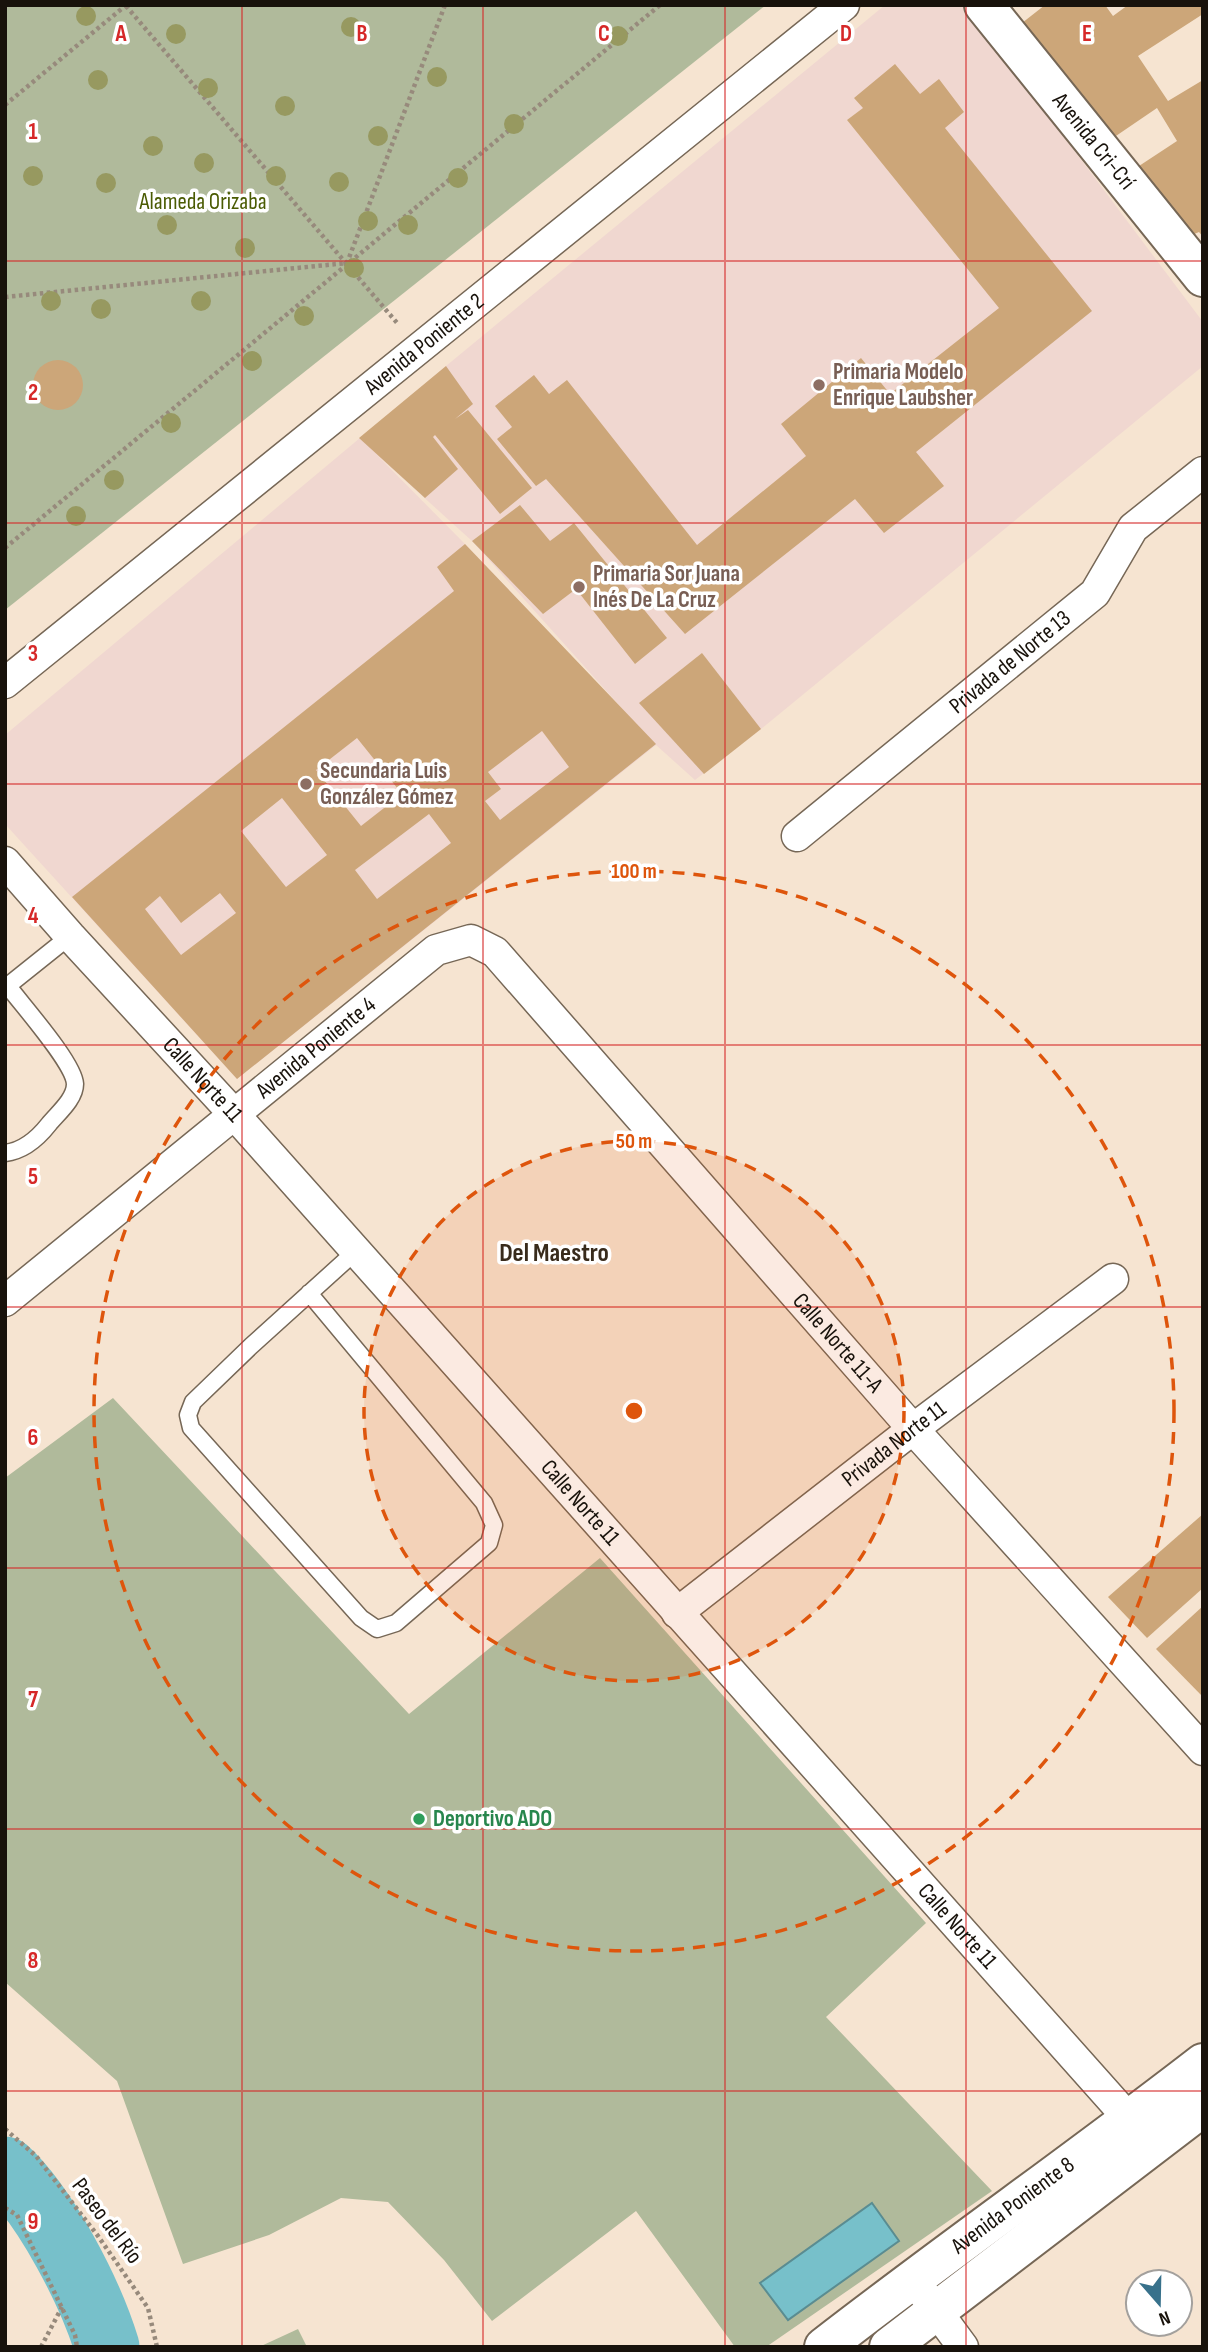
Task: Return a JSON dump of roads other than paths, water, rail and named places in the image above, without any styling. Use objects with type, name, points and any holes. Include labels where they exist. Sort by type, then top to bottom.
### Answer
[{"type":"street","name":"Avenida Poniente 2","points":[[5,683],[844,5]]},
{"type":"street","name":"Avenida Cri-Crí","points":[[984,5],[1203,277]]},
{"type":"street","name":"Privada de Norte 13","points":[[797,836],[1095,593],[1133,528],[1203,472]]},
{"type":"street","name":"Calle Norte 11","points":[[5,862],[234,1114],[1139,2134]]},
{"type":"street","name":"Avenida Poniente 4","points":[[5,1301],[436,950],[471,940]]},
{"type":"street","name":"Calle Norte 11-A","points":[[471,940],[495,952],[913,1429],[1203,1750]]},
{"type":"street","name":"Privada Norte 11","points":[[677,1613],[913,1429],[1113,1279]]},
{"type":"street","name":"Avenida Poniente 8","points":[[889,2347],[936,2311],[1139,2134],[1203,2063]]},
{"type":"street","name":"Avenida Poniente 8","points":[[824,2347],[912,2278],[1139,2134],[1203,2107]]},
{"type":"street","points":[[912,2278],[963,2347]]},
{"type":"lane","points":[[5,1153],[14,1152],[39,1137],[71,1098],[75,1084],[69,1067],[7,987],[70,936]]},
{"type":"lane","points":[[309,1293],[484,1503],[494,1525],[489,1543],[396,1623],[376,1629],[361,1618],[191,1428],[188,1415],[193,1402],[309,1293],[355,1252]]},
{"type":"water","points":[[872,2203],[899,2241],[788,2320],[760,2283]]},
{"type":"waterway","points":[[5,2169],[36,2205],[65,2252],[79,2277],[107,2347]]},
{"type":"place","name":"Primaria Modelo Enrique Laubsher","points":[[819,385]]},
{"type":"place","name":"Primaria Sor Juana Inés De La Cruz","points":[[579,587]]},
{"type":"place","name":"Secundaria Luis González Gómez","points":[[306,784]]},
{"type":"place","name":"Deportivo ADO","points":[[419,1819]]},
{"type":"district","name":"Del Maestro","points":[[554,1253]]},
{"type":"park label","name":"Alameda Orizaba","points":[[203,202]]}]
